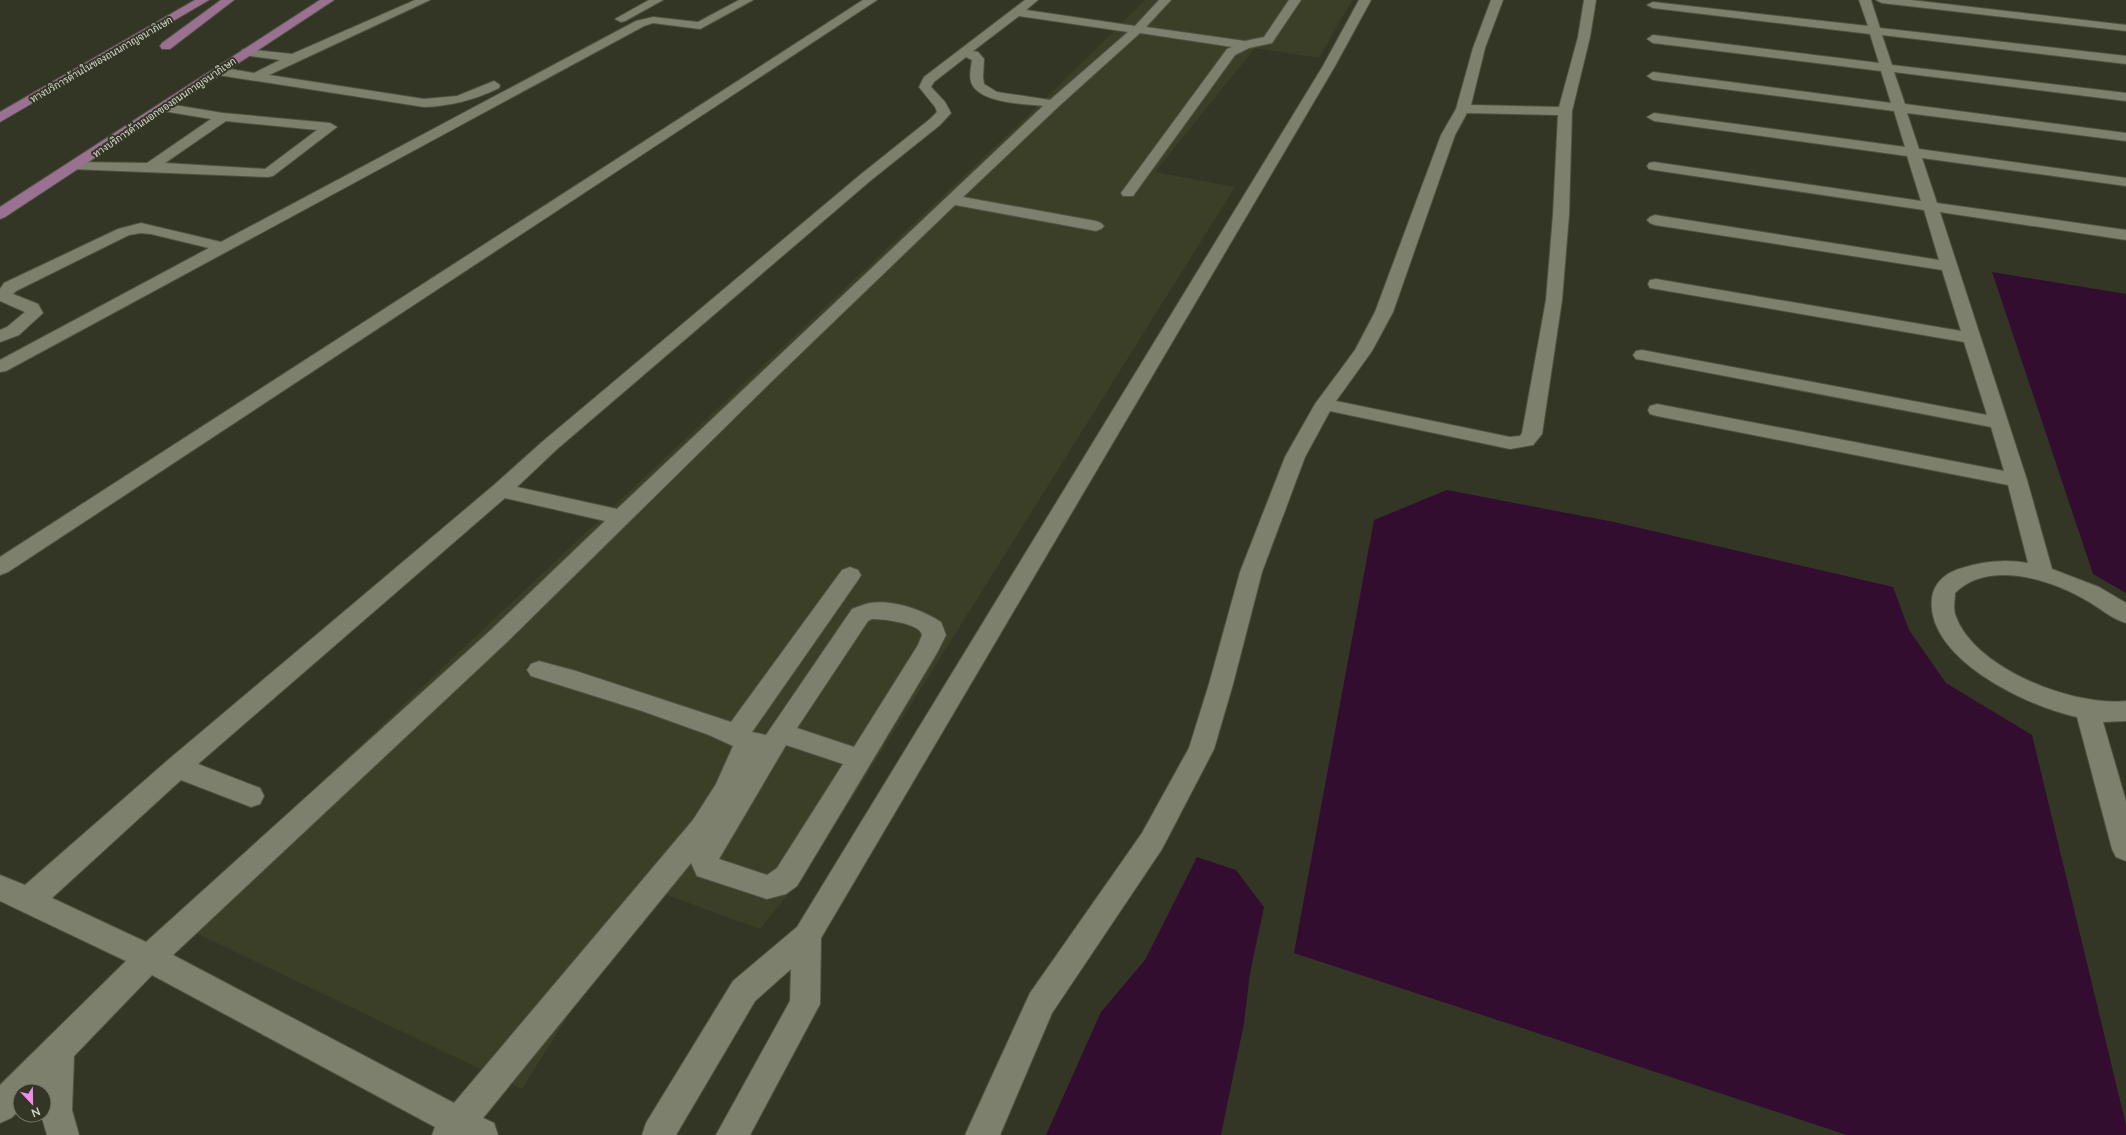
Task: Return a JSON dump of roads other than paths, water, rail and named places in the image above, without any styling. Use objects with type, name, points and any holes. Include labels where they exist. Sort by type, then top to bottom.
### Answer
[{"type":"main road","name":"ทางบริการด้านในของถนนกาญจนาภิเษก","points":[[0,118],[203,0]]},
{"type":"main road","points":[[166,46],[228,0]]},
{"type":"main road","name":"ทางบริการด้านนอกของถนนกาญจนาภิเษก","points":[[0,214],[76,166],[162,107],[328,0]]},
{"type":"street","points":[[258,76],[293,58],[424,0]]},
{"type":"street","points":[[543,61],[657,0]]},
{"type":"street","points":[[0,367],[645,21],[700,26],[747,0]]},
{"type":"street","points":[[0,567],[871,0]]},
{"type":"street","points":[[0,1107],[59,1050],[149,958],[409,721],[499,636],[620,517],[1053,104],[1139,28],[1166,0]]},
{"type":"street","points":[[1128,193],[1231,52],[1245,45],[1268,40],[1272,37],[1294,0]]},
{"type":"street","points":[[658,1135],[744,991],[807,936],[1329,66],[1365,0]]},
{"type":"street","points":[[984,1134],[1041,1002],[1152,841],[1201,749],[1221,684],[1251,572],[1295,457],[1324,404],[1363,351],[1384,312],[1448,135],[1454,121],[1463,109],[1478,48],[1497,0]]},
{"type":"street","points":[[1324,404],[1510,443],[1526,441],[1532,434],[1554,300],[1561,215],[1565,111],[1584,37],[1590,0]]},
{"type":"street","points":[[1865,0],[2017,480],[2042,573]]},
{"type":"street","points":[[1882,0],[2126,28]]},
{"type":"street","points":[[1653,5],[2126,60]]},
{"type":"street","points":[[850,575],[759,739],[703,828],[463,1131],[149,958],[9,893],[177,767],[501,490],[549,446],[852,188],[935,122],[944,114],[943,109],[927,92],[926,83],[942,68],[1025,6],[1139,28],[1245,45]]},
{"type":"street","points":[[1653,39],[2126,97]]},
{"type":"street","points":[[601,44],[621,48]]},
{"type":"street","points":[[247,52],[293,58]]},
{"type":"street","points":[[964,52],[974,55],[978,59],[975,77],[978,84],[985,91],[994,95],[1053,104]]},
{"type":"street","points":[[218,71],[424,103],[453,102],[468,98],[502,81]]},
{"type":"street","points":[[1654,76],[2126,137]]},
{"type":"street","points":[[76,166],[150,167],[268,173],[330,127],[223,117],[162,107]]},
{"type":"street","points":[[1463,109],[1565,111]]},
{"type":"street","points":[[150,167],[223,117]]},
{"type":"street","points":[[1654,117],[2126,182]]},
{"type":"street","points":[[1654,166],[2126,235]]},
{"type":"street","points":[[953,200],[1096,226]]},
{"type":"street","points":[[1655,220],[1949,266]]},
{"type":"street","points":[[0,337],[18,327],[34,313],[32,308],[3,296],[10,287],[124,232],[141,228],[150,229],[223,247]]},
{"type":"street","points":[[1656,284],[1972,338]]},
{"type":"street","points":[[1642,355],[1999,423]]},
{"type":"street","points":[[1657,410],[2017,480]]},
{"type":"street","points":[[501,490],[620,517]]},
{"type":"street","points":[[2126,615],[2113,604],[2042,573],[1992,568],[1962,575],[1944,590],[1943,613],[1958,641],[1989,669],[2031,693],[2088,712],[2126,711]]},
{"type":"street","points":[[871,610],[886,611],[926,622],[933,628],[934,635],[929,647],[859,759],[787,877],[776,885],[767,887],[707,867],[704,861],[706,856],[759,739],[860,615],[871,610]]},
{"type":"street","points":[[539,670],[589,684],[759,739],[859,759]]},
{"type":"street","points":[[2088,712],[2126,849]]},
{"type":"street","points":[[177,767],[251,796]]},
{"type":"street","points":[[732,1135],[805,1004],[807,936]]},
{"type":"street","points":[[59,1050],[56,1110],[63,1135]]}]
